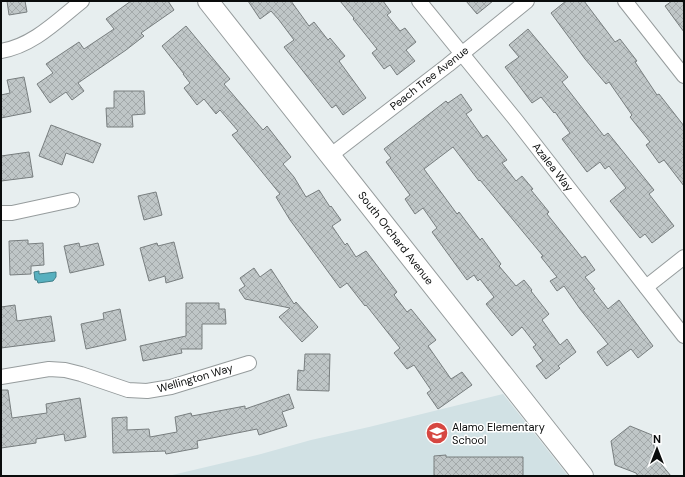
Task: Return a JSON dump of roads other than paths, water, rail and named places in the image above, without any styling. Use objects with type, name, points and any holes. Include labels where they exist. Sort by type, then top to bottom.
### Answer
[{"type":"street","points":[[1,51],[22,45],[36,37],[82,1]]},
{"type":"street","name":"South Orchard Avenue","points":[[208,1],[583,476]]},
{"type":"street","name":"Azalea Way","points":[[419,1],[515,119],[684,336]]},
{"type":"street","name":"Peach Tree Avenue","points":[[330,155],[448,65],[527,1]]},
{"type":"street","points":[[625,1],[684,76]]},
{"type":"street","points":[[1,213],[12,213],[72,200]]},
{"type":"street","points":[[646,287],[684,257]]},
{"type":"street","name":"Wellington Way","points":[[1,377],[49,369],[65,370],[128,390],[147,391],[171,387],[249,363]]},
{"type":"water","points":[[39,271],[39,274],[56,272],[56,277],[53,281],[38,283],[37,280],[35,280],[34,272]]},
{"type":"place","name":"Alamo Elementary School","points":[[437,433]]}]
